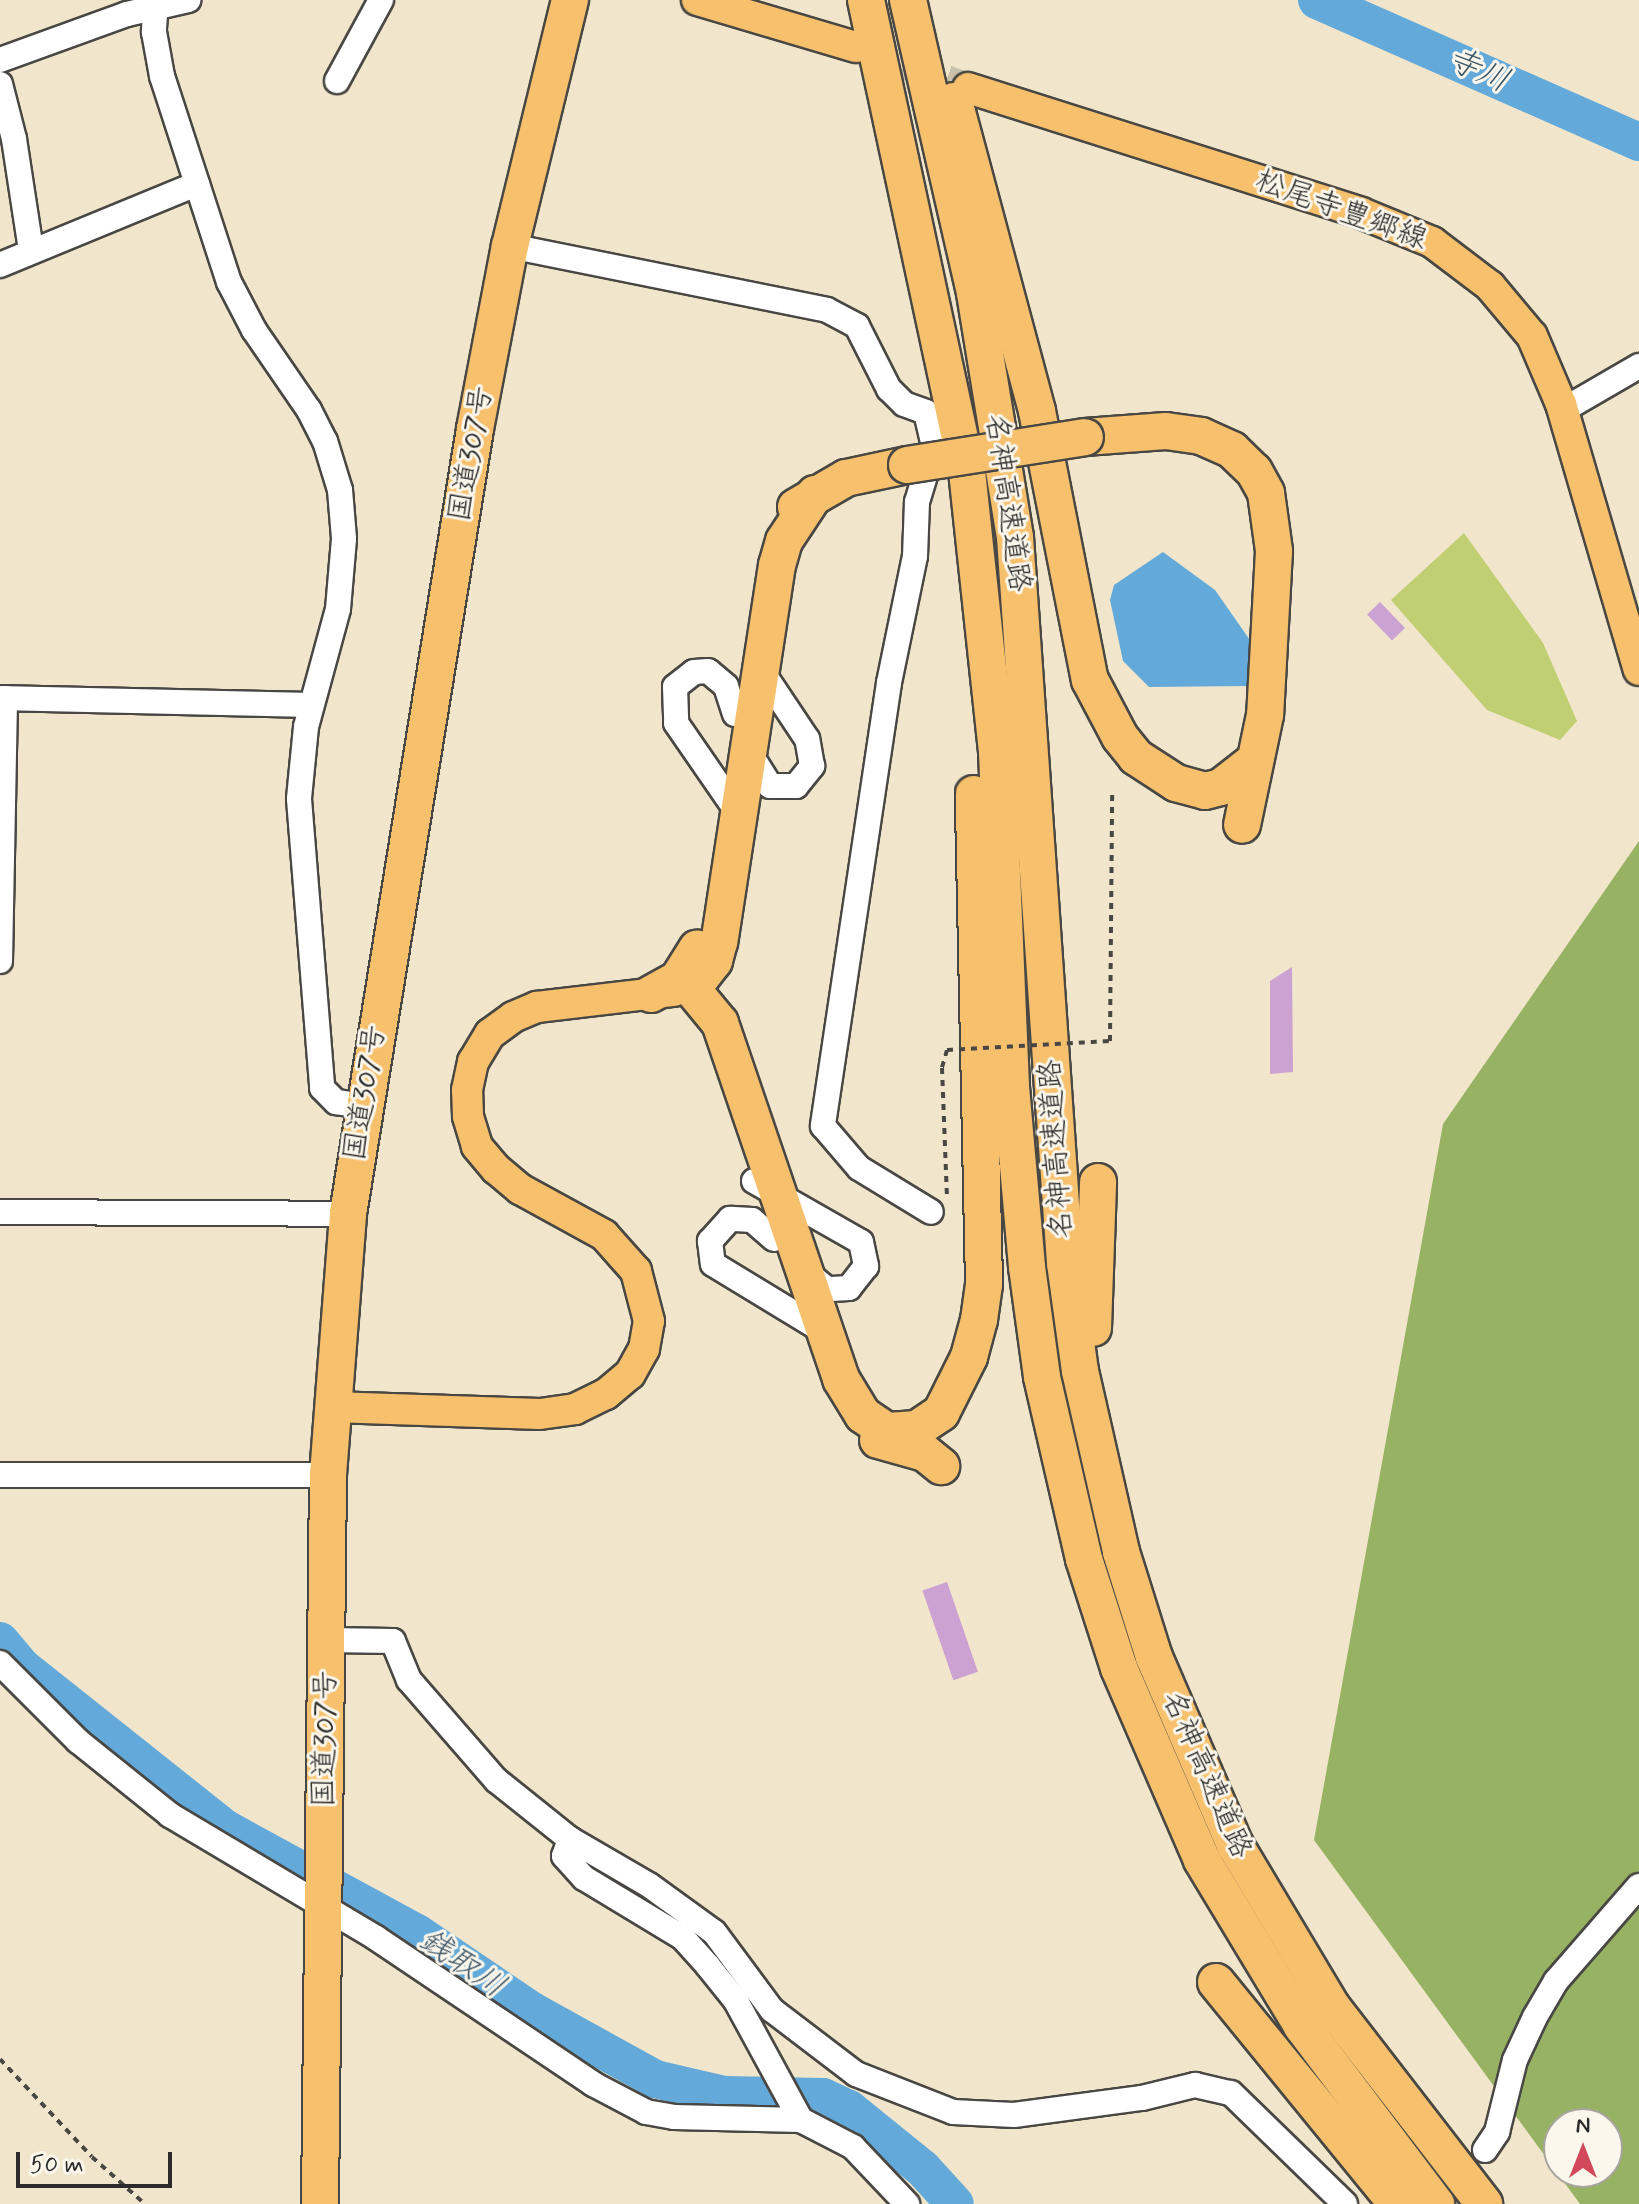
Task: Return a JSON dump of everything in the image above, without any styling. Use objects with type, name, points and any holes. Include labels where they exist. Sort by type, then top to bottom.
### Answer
[{"type":"highway","name":"国道307号","points":[[320,2204],[328,1475],[348,1214],[363,1106],[510,246],[570,0]]},
{"type":"highway","name":"名神高速道路","points":[[866,0],[936,312],[976,537],[997,752],[1011,1087],[1027,1267],[1042,1377],[1084,1559],[1119,1668],[1202,1860],[1302,2026],[1436,2204]]},
{"type":"highway","name":"名神高速道路","points":[[908,0],[975,293],[1015,537],[1065,1263],[1096,1451],[1154,1657],[1235,1845],[1332,2007],[1484,2204]]},
{"type":"highway","points":[[923,0],[1020,340],[1090,680],[1136,757],[1176,783],[1205,791],[1221,787],[1252,763]]},
{"type":"highway","points":[[976,537],[973,736],[984,1284],[969,1357],[941,1413],[901,1433],[887,1431],[863,1415],[841,1379],[812,1324],[774,1239],[766,1187],[720,1023],[692,989],[714,961],[719,942],[735,714],[784,541],[815,494],[846,478],[907,465],[1085,437],[1166,431],[1201,436],[1232,450],[1254,471],[1266,493],[1274,551],[1265,715],[1252,763],[1242,825]]},
{"type":"highway","points":[[651,994],[678,979],[701,940],[731,802],[748,750],[753,658]]},
{"type":"highway","points":[[651,994],[688,1014],[702,1030],[803,1270],[822,1383],[841,1414],[872,1438],[925,1453],[941,1466]]},
{"type":"highway","points":[[1096,1451],[1092,1303],[1098,1182]]},
{"type":"highway","points":[[1216,1982],[1397,2204]]},
{"type":"main road","points":[[697,0],[856,47]]},
{"type":"main road","name":"松尾寺豊郷線","points":[[968,88],[1346,208],[1432,242],[1490,286],[1532,336],[1563,410],[1639,670]]},
{"type":"main road","points":[[332,1407],[540,1414],[575,1409],[606,1394],[630,1374],[644,1349],[649,1321],[636,1271],[604,1235],[520,1189],[496,1169],[477,1146],[467,1090],[473,1062],[490,1034],[513,1017],[537,1007],[692,989]]},
{"type":"street","points":[[0,60],[155,4],[188,0]]},
{"type":"street","points":[[337,81],[381,0]]},
{"type":"street","points":[[155,4],[162,76],[229,282],[254,330],[314,420],[340,490],[344,539],[339,597],[311,705],[299,799],[322,1088],[336,1102],[363,1106]]},
{"type":"street","points":[[0,84],[14,139],[31,250]]},
{"type":"street","points":[[0,265],[197,184]]},
{"type":"street","points":[[510,246],[827,310],[857,326],[889,389],[904,404],[926,412],[934,446],[917,502],[915,556],[889,683],[823,1126],[859,1168],[931,1212]]},
{"type":"street","points":[[1563,410],[1639,366]]},
{"type":"street","points":[[748,750],[770,786],[796,786],[812,766],[807,739],[753,658]]},
{"type":"street","points":[[731,802],[676,723],[675,687],[694,672],[708,671],[726,686],[735,714]]},
{"type":"street","points":[[0,961],[2,698],[311,705]]},
{"type":"street","points":[[766,1187],[841,1226],[861,1242],[865,1254],[860,1279],[838,1291],[827,1289],[803,1270]]},
{"type":"street","points":[[0,1212],[348,1214]]},
{"type":"street","points":[[774,1239],[752,1220],[730,1219],[710,1241],[713,1264],[812,1324]]},
{"type":"street","points":[[0,1475],[328,1475]]},
{"type":"street","points":[[327,1640],[393,1641],[409,1680],[496,1780],[570,1839],[649,1885],[714,1932],[772,2010],[856,2074],[953,2112],[1014,2115],[1142,2098],[1195,2085],[1231,2093],[1345,2204]]},
{"type":"street","points":[[0,1663],[78,1741],[170,1815],[324,1891],[635,2107],[674,2117],[801,2120],[853,2147],[907,2204]]},
{"type":"street","points":[[570,1839],[564,1856],[584,1878],[683,1938],[708,1966],[736,2001],[801,2120]]},
{"type":"street","points":[[1485,2150],[1497,2132],[1515,2060],[1542,2005],[1556,1981],[1639,1886]]},
{"type":"path","points":[[931,1212],[947,1198],[942,1068],[947,1050],[1110,1041],[1113,995],[1112,795]]},
{"type":"path","points":[[0,2059],[92,2157],[145,2204]]},
{"type":"green space","points":[[1464,533],[1543,643],[1577,721],[1560,740],[1487,710],[1391,600]]},
{"type":"green space","points":[[1639,841],[1639,2204],[1580,2204],[1568,2188],[1623,2188],[1623,2108],[1543,2108],[1543,2153],[1314,1840],[1443,1124]]},
{"type":"water","points":[[1163,552],[1215,590],[1252,643],[1249,686],[1149,687],[1123,661],[1110,600],[1114,585]]},
{"type":"building","points":[[1380,602],[1405,628],[1392,640],[1367,615]]},
{"type":"building","points":[[1292,967],[1293,1072],[1270,1074],[1270,981]]},
{"type":"building","points":[[947,1582],[978,1672],[953,1680],[922,1590]]},
{"type":"waterway","name":"寺川","points":[[1317,0],[1639,142]]},
{"type":"waterway","name":"銭取川","points":[[0,1641],[22,1667],[226,1829],[417,1933],[532,2011],[655,2079],[724,2095],[823,2097],[849,2109],[923,2169],[955,2204]]},
{"type":"tunnel","points":[[862,49],[968,88]]}]
